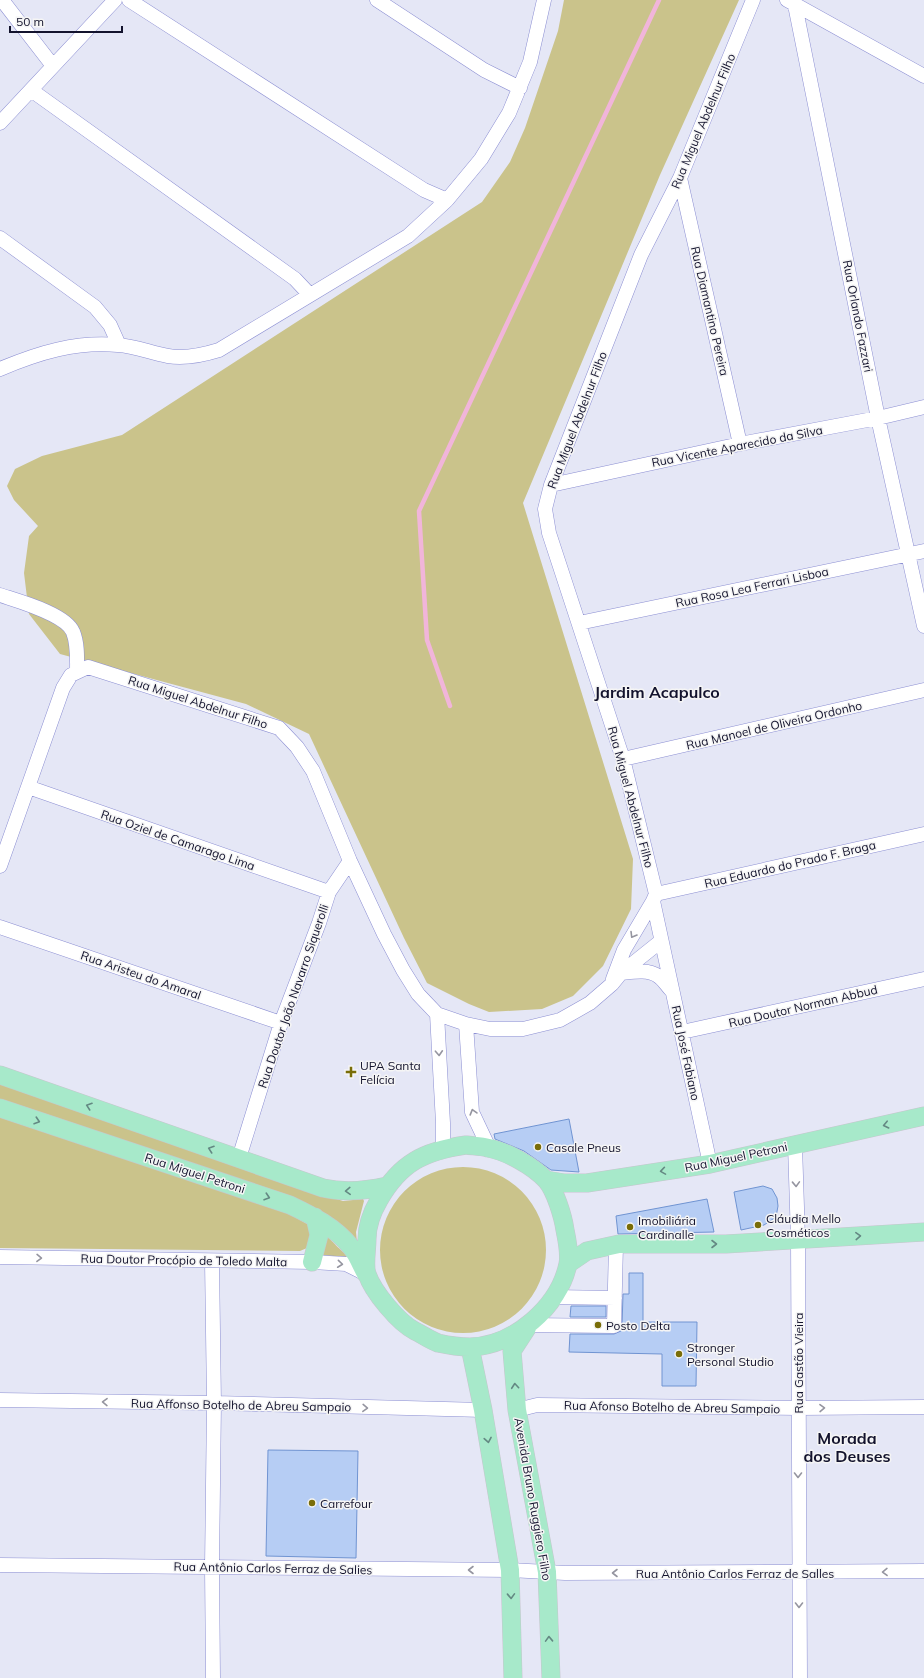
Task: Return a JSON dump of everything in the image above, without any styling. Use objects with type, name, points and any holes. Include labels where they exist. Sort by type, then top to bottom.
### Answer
[{"type":"main road","points":[[0,1075],[323,1188],[340,1192],[368,1190],[387,1186]]},
{"type":"main road","name":"Rua Miguel Petroni","points":[[0,1108],[290,1205],[315,1217],[334,1230],[351,1247],[383,1302],[407,1327],[438,1343],[470,1347],[501,1340],[536,1325]]},
{"type":"main road","name":"Rua Miguel Petroni","points":[[546,1180],[564,1183],[587,1182],[710,1164],[924,1116]]},
{"type":"main road","points":[[366,1274],[367,1231],[375,1208],[387,1186],[397,1174],[418,1158],[443,1149],[466,1145],[489,1148],[521,1161],[546,1180],[562,1212],[568,1244],[568,1264],[557,1297],[550,1303],[536,1325]]},
{"type":"main road","points":[[312,1262],[319,1236],[315,1217]]},
{"type":"main road","points":[[568,1264],[587,1251],[616,1244],[726,1244],[924,1232]]},
{"type":"main road","name":"Avenida Bruno Ruggiero Filho","points":[[536,1325],[512,1351],[517,1410],[547,1572],[551,1678]]},
{"type":"main road","points":[[470,1347],[483,1410],[510,1570],[513,1678]]},
{"type":"street","points":[[2,0],[53,66]]},
{"type":"street","points":[[0,123],[115,0]]},
{"type":"street","points":[[129,0],[424,190],[447,200]]},
{"type":"street","points":[[377,0],[484,70],[520,88]]},
{"type":"street","points":[[0,369],[56,349],[85,344],[136,347],[168,356],[183,357],[208,354],[219,350],[408,236],[447,200],[465,180],[496,136],[520,88],[530,62],[544,0]]},
{"type":"street","name":"Rua Miguel Abdelnur Filho","points":[[77,672],[88,667],[279,728],[297,747],[313,771],[350,861],[403,970],[418,994],[436,1014],[466,1024],[490,1029],[523,1029],[560,1020],[590,1003],[612,984],[621,973],[661,941],[654,897],[623,759],[549,532],[545,509],[551,485],[641,255],[680,178],[753,0]]},
{"type":"street","points":[[791,2],[924,76]]},
{"type":"street","name":"Rua Orlando Fazzari","points":[[791,2],[878,418],[924,626]]},
{"type":"street","points":[[31,90],[296,279],[310,295]]},
{"type":"street","name":"Rua Diamantino Pereira","points":[[680,178],[740,444]]},
{"type":"street","points":[[0,238],[95,307],[110,325],[119,345]]},
{"type":"street","name":"Rua Vicente Aparecido da Silva","points":[[551,485],[740,444],[878,418],[924,407]]},
{"type":"street","name":"Rua Rosa Lea Ferrari Lisboa","points":[[579,623],[924,551]]},
{"type":"street","points":[[0,595],[60,617],[70,625],[74,632],[76,644],[77,672],[71,675],[63,688],[0,866]]},
{"type":"street","name":"Rua Manoel de Oliveira Ordonho","points":[[623,759],[924,690]]},
{"type":"street","name":"Rua Oziel de Camarago Lima","points":[[28,787],[329,892]]},
{"type":"street","name":"Rua Eduardo do Prado F. Braga","points":[[654,897],[924,834]]},
{"type":"street","name":"Rua Doutor João Navarro Siquerolli","points":[[239,1158],[281,1023],[319,923],[329,892],[350,861]]},
{"type":"street","name":"Rua Miguel Abdelnur Filho","points":[[612,984],[624,950],[654,897]]},
{"type":"street","name":"Rua Aristeu do Amaral","points":[[0,926],[281,1023]]},
{"type":"street","name":"Rua José Fabiano","points":[[661,941],[710,1164]]},
{"type":"street","points":[[621,973],[634,971],[653,974],[658,976],[672,991]]},
{"type":"street","name":"Rua Doutor Norman Abbud","points":[[682,1032],[924,979]]},
{"type":"street","points":[[436,1014],[443,1123],[443,1149]]},
{"type":"street","points":[[466,1024],[472,1112],[489,1148]]},
{"type":"street","name":"Rua Gastão Vieira","points":[[795,1145],[798,1239],[800,1678]]},
{"type":"street","points":[[536,1325],[614,1326],[616,1244]]},
{"type":"street","name":"Rua Doutor Procópio de Toledo Malta","points":[[0,1257],[312,1262],[346,1264],[366,1274]]},
{"type":"street","points":[[212,1261],[214,1403],[212,1567],[213,1678]]},
{"type":"street","points":[[557,1297],[575,1307],[614,1308]]},
{"type":"street","name":"Rua Affonso Botelho de Abreu Sampaio","points":[[0,1400],[214,1403],[483,1410]]},
{"type":"street","name":"Rua Afonso Botelho de Abreu Sampaio","points":[[517,1410],[537,1405],[798,1408],[924,1407]]},
{"type":"street","name":"Rua Antônio Carlos Ferraz de Salies","points":[[0,1565],[510,1570],[547,1572]]},
{"type":"street","name":"Rua Antônio Carlos Ferraz de Salles","points":[[547,1572],[799,1573],[924,1571]]},
{"type":"shaded area","points":[[564,0],[739,0],[660,175],[523,503],[633,859],[631,909],[603,966],[573,996],[542,1009],[489,1012],[469,1004],[427,983],[404,938],[309,734],[246,704],[60,654],[29,614],[24,573],[29,536],[38,526],[14,500],[7,486],[15,469],[42,456],[122,435],[482,202],[510,162],[525,128],[558,31]]},
{"type":"shaded area","points":[[0,1083],[291,1185],[343,1201],[363,1199],[364,1201],[356,1232],[357,1243],[348,1237],[0,1100]]},
{"type":"shaded area","points":[[0,1117],[286,1212],[309,1225],[312,1233],[307,1248],[300,1251],[0,1248]]},
{"type":"shaded area","points":[[463,1167],[487,1171],[502,1177],[515,1186],[527,1198],[536,1211],[542,1226],[546,1250],[542,1274],[536,1289],[527,1302],[515,1314],[502,1323],[487,1329],[463,1333],[439,1329],[424,1323],[411,1314],[399,1302],[390,1289],[384,1274],[380,1250],[384,1226],[390,1211],[399,1198],[411,1186],[424,1177],[439,1171]]},
{"type":"shaded area","points":[[325,1235],[347,1254],[347,1257],[320,1255]]},
{"type":"building","name":"Casale Pneus","points":[[569,1119],[579,1172],[551,1170],[524,1151],[495,1139],[494,1134]]},
{"type":"building","points":[[763,1186],[772,1189],[777,1198],[778,1206],[776,1217],[764,1225],[741,1230],[734,1192]]},
{"type":"building","points":[[707,1199],[714,1232],[618,1234],[616,1216]]},
{"type":"building","points":[[629,1273],[643,1273],[643,1322],[697,1322],[696,1386],[662,1386],[662,1354],[569,1352],[570,1334],[614,1334],[621,1331],[623,1294],[629,1294]]},
{"type":"building","points":[[571,1306],[606,1306],[606,1317],[570,1317]]},
{"type":"building","name":"Carrefour","points":[[268,1450],[358,1451],[356,1558],[266,1556]]},
{"type":"waterway","points":[[450,706],[427,640],[419,511],[659,0]]},
{"type":"place","name":"UPA Santa Felícia","points":[[351,1072]]},
{"type":"place","name":"Casale Pneus","points":[[538,1147]]},
{"type":"place","name":"Cláudia Mello Cosméticos","points":[[758,1225]]},
{"type":"place","name":"Imobiliária Cardinalle","points":[[630,1227]]},
{"type":"place","name":"Posto Delta","points":[[598,1325]]},
{"type":"place","name":"Stronger Personal Studio","points":[[679,1354]]},
{"type":"place","name":"Carrefour","points":[[312,1503]]},
{"type":"district","name":"Jardim Acapulco","points":[[657,692]]},
{"type":"district","name":"Morada dos Deuses","points":[[847,1447]]}]
